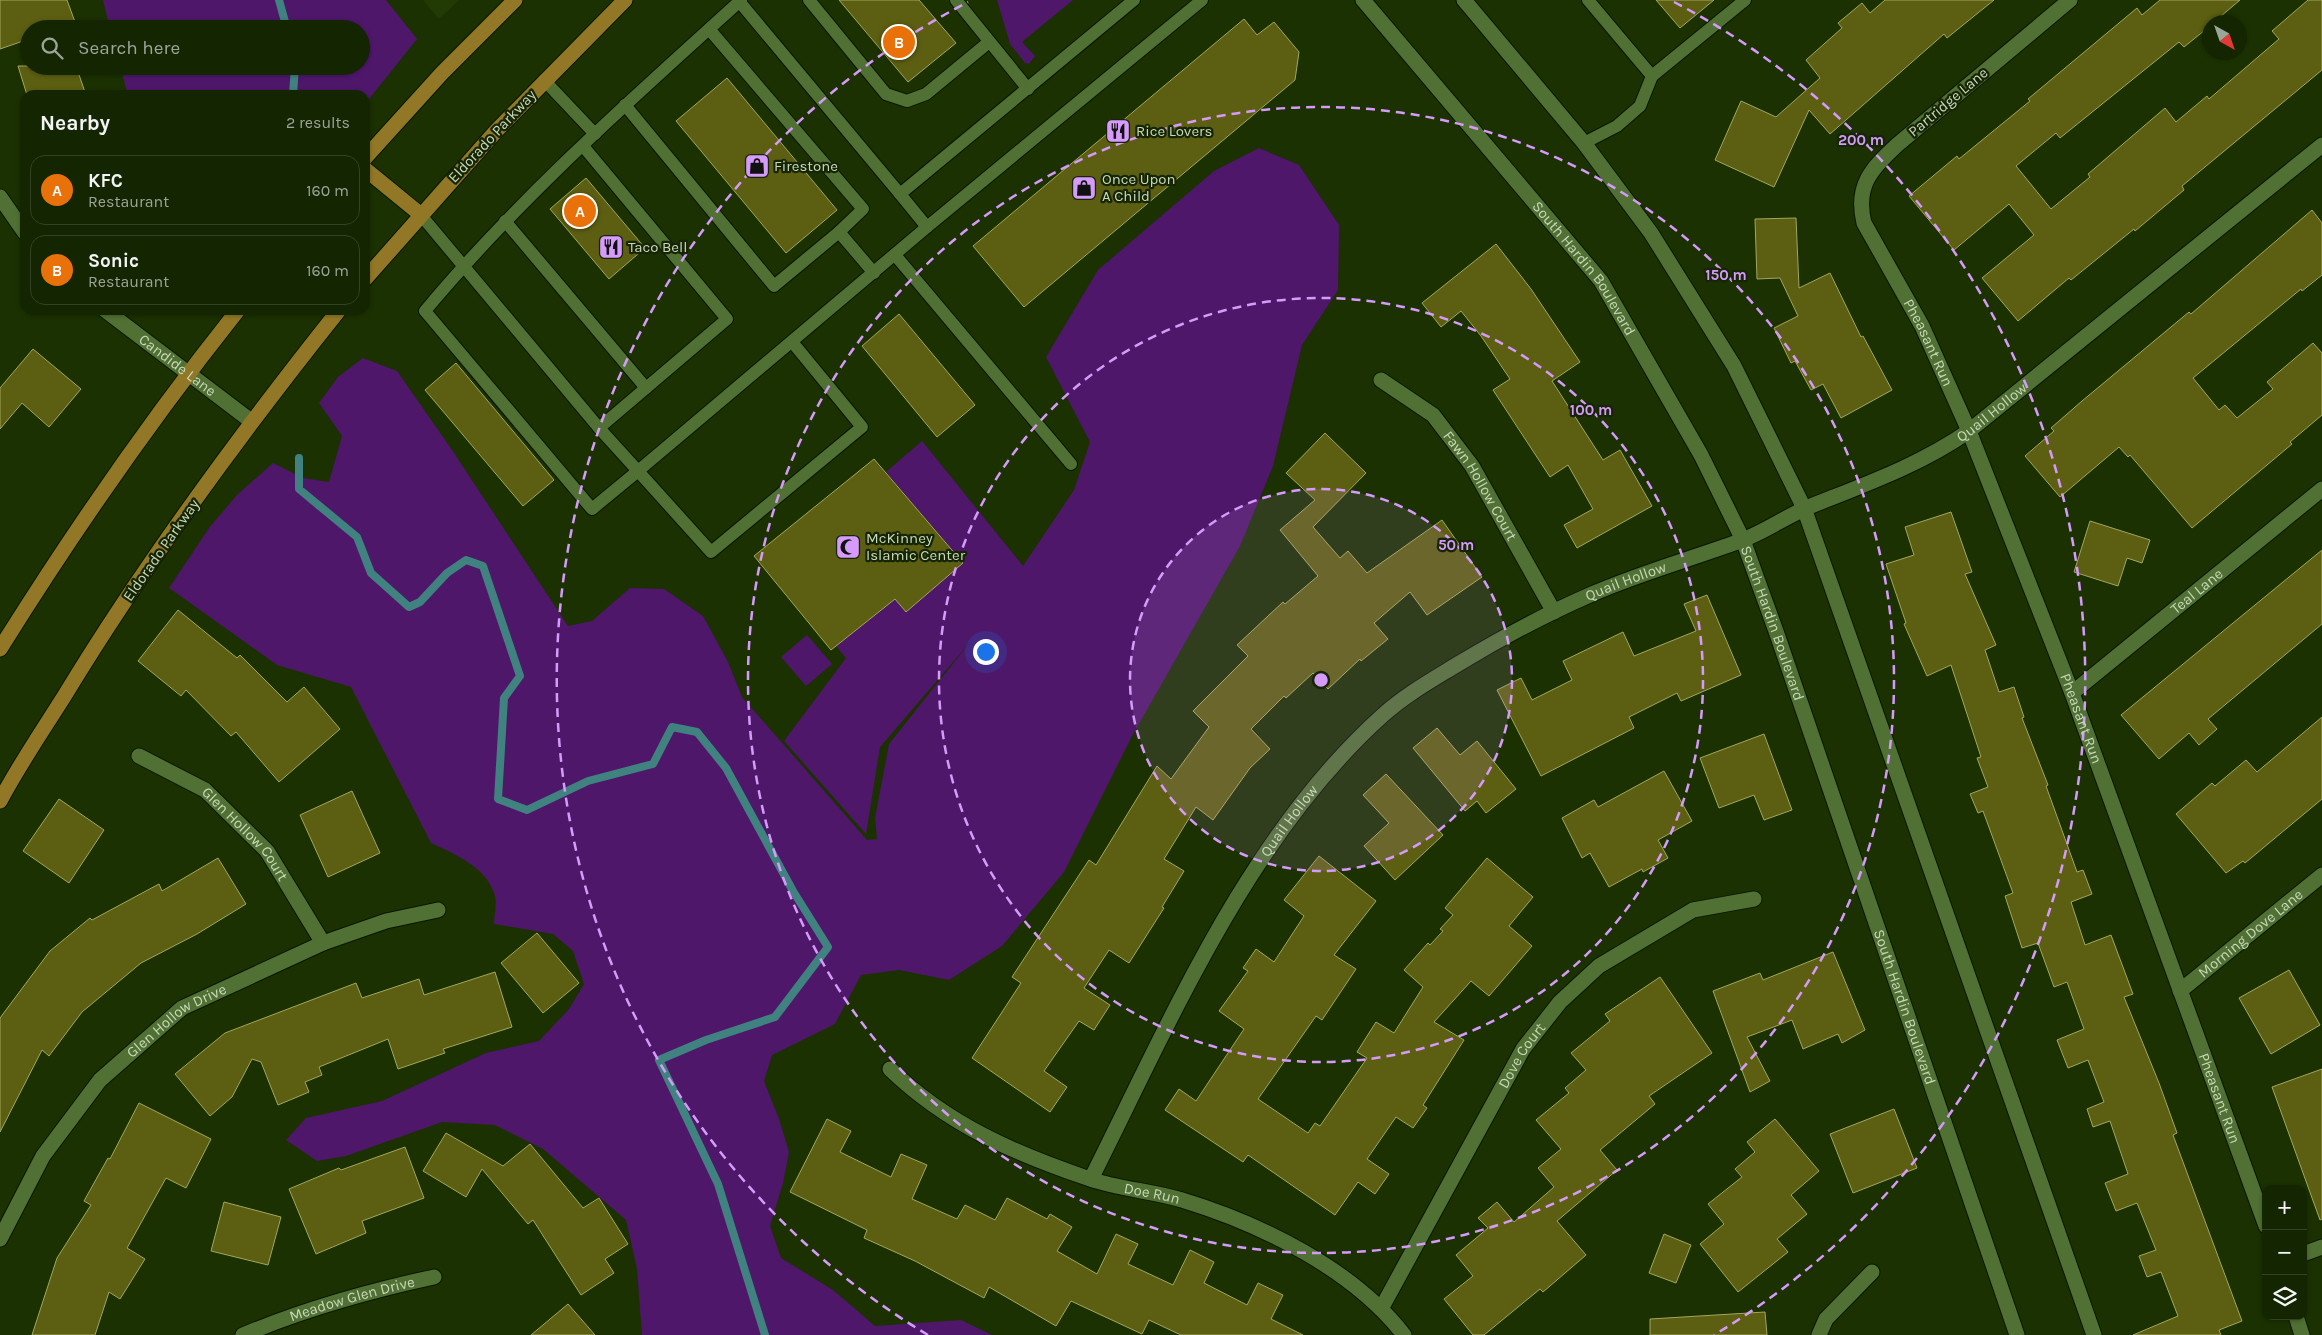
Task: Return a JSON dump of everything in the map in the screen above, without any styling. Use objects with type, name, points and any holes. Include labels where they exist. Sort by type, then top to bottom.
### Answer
[{"type":"main road","points":[[370,152],[442,72],[515,0]]},
{"type":"main road","points":[[609,14],[616,0]]},
{"type":"main road","name":"Eldorado Parkway","points":[[370,272],[420,214],[544,80],[625,0]]},
{"type":"main road","points":[[370,173],[420,214]]},
{"type":"main road","points":[[0,649],[74,535],[187,374],[234,315]]},
{"type":"main road","name":"Eldorado Parkway","points":[[1,796],[116,614],[251,421],[335,315]]},
{"type":"street","name":"South Hardin Boulevard","points":[[1363,0],[1601,281],[1701,455],[1743,540],[1777,634],[2017,1335]]},
{"type":"street","points":[[1464,0],[1584,143],[1651,233],[1734,366],[1804,508],[2094,1335]]},
{"type":"street","name":"Partridge Lane","points":[[1864,223],[1860,205],[1864,186],[1875,166],[1897,145],[2070,0]]},
{"type":"street","name":"Quail Hollow","points":[[1091,1179],[1204,954],[1269,848],[1305,797],[1351,746],[1384,714],[1418,688],[1494,642],[1591,594],[1692,556],[1743,540],[1804,508],[1906,468],[1945,448],[1969,431],[2322,145]]},
{"type":"street","points":[[0,197],[20,226]]},
{"type":"street","name":"Pheasant Run","points":[[1864,223],[1922,326],[1969,431],[2072,693],[2262,1215]]},
{"type":"street","name":"Candide Lane","points":[[111,315],[251,421]]},
{"type":"street","name":"Fawn Hollow Court","points":[[1381,380],[1433,415],[1472,466],[1554,612]]},
{"type":"street","name":"Teal Lane","points":[[2072,693],[2322,489]]},
{"type":"street","name":"Glen Hollow Court","points":[[139,756],[205,790],[267,851],[323,943]]},
{"type":"street","name":"Morning Dove Lane","points":[[2180,991],[2322,875]]},
{"type":"street","name":"Dove Court","points":[[1381,1309],[1523,1050],[1560,1002],[1599,966],[1693,910],[1754,899]]},
{"type":"street","name":"Glen Hollow Drive","points":[[0,1239],[43,1156],[100,1080],[182,1008],[323,943],[386,921],[438,910]]},
{"type":"street","name":"Doe Run","points":[[890,1069],[934,1107],[975,1132],[1091,1179],[1181,1200],[1243,1221],[1314,1259],[1348,1282],[1381,1309],[1404,1335]]},
{"type":"street","points":[[2307,1253],[2322,1247]]},
{"type":"street","points":[[1819,1335],[1826,1320],[1872,1272]]},
{"type":"street","name":"Meadow Glen Drive","points":[[243,1335],[280,1319],[361,1294],[434,1277]]},
{"type":"street","points":[[2297,1320],[2302,1335]]},
{"type":"lane","points":[[927,228],[740,0],[625,105],[505,221],[463,266],[426,311],[592,509],[1202,0]]},
{"type":"lane","points":[[809,0],[886,94],[907,101],[926,94],[989,42]]},
{"type":"lane","points":[[956,0],[1028,88]]},
{"type":"lane","points":[[900,194],[1134,0]]},
{"type":"lane","points":[[1588,0],[1652,76]]},
{"type":"lane","points":[[1584,143],[1617,126],[1640,106],[1652,76],[1745,0]]},
{"type":"lane","points":[[625,105],[774,286],[839,232],[863,209],[709,29]]},
{"type":"lane","points":[[544,80],[595,134]]},
{"type":"lane","points":[[583,146],[728,319],[599,428]]},
{"type":"lane","points":[[420,214],[599,428],[711,552],[862,427],[793,343]]},
{"type":"lane","points":[[505,221],[646,388]]},
{"type":"lane","points":[[839,232],[874,273]]},
{"type":"lane","points":[[895,255],[1071,464]]},
{"type":"shaded area","points":[[103,0],[386,0],[417,39],[370,98],[370,90],[127,90],[122,75],[370,75],[370,20],[108,20]]},
{"type":"shaded area","points":[[423,0],[459,0],[439,19]]},
{"type":"shaded area","points":[[997,0],[1073,0],[1022,42],[1035,56],[1029,64],[1025,63],[1010,44]]},
{"type":"shaded area","points":[[1259,148],[1299,165],[1339,225],[1338,290],[1302,345],[1273,466],[1240,546],[1132,736],[1064,872],[1002,946],[949,980],[899,970],[861,975],[835,1024],[772,1055],[764,1081],[779,1119],[789,1152],[783,1183],[770,1226],[781,1258],[833,1290],[875,1326],[961,1320],[992,1335],[642,1335],[637,1269],[626,1220],[543,1149],[495,1125],[442,1122],[346,1156],[317,1161],[286,1140],[306,1118],[382,1101],[486,1053],[539,1041],[569,1009],[584,984],[573,951],[553,934],[494,924],[496,899],[491,886],[485,877],[469,863],[431,843],[351,687],[277,665],[169,588],[209,528],[237,495],[273,463],[303,478],[329,482],[342,436],[319,403],[338,377],[363,358],[397,371],[452,450],[568,626],[592,621],[630,588],[664,589],[703,616],[728,662],[742,697],[867,840],[877,839],[875,818],[889,744],[971,641],[880,747],[866,834],[784,741],[846,658],[836,646],[895,599],[906,612],[963,563],[886,472],[922,441],[1023,566],[1074,490],[1090,442],[1046,357],[1098,270],[1214,171]]},
{"type":"shaded area","points":[[807,635],[832,664],[806,686],[781,657]]},
{"type":"building","points":[[0,0],[67,0],[74,20],[20,20],[20,42],[0,49]]},
{"type":"building","points":[[839,0],[919,0],[956,43],[908,82]]},
{"type":"building","points":[[1656,0],[1714,0],[1680,28]]},
{"type":"building","points":[[1885,0],[1994,0],[1947,38],[1944,34],[1830,134],[1809,110],[1774,187],[1715,160],[1741,101],[1776,117],[1820,78],[1806,60],[1842,28],[1838,23],[1862,3],[1870,13]]},
{"type":"building","points":[[2160,0],[2240,0],[2222,15],[2202,15],[2202,32],[2184,47],[2179,42],[2060,138],[2056,133],[2016,166],[2051,209],[2090,177],[2088,174],[2165,108],[2176,122],[2207,96],[2209,99],[2279,39],[2272,31],[2308,0],[2322,0],[2322,70],[2182,186],[2184,190],[2135,231],[2134,229],[2071,280],[2069,278],[2018,321],[1982,278],[2034,235],[2009,204],[1954,250],[1909,196],[1957,156],[1959,159],[2030,101],[2028,99],[2137,8],[2142,15]]},
{"type":"building","points":[[1244,19],[1257,35],[1274,22],[1299,52],[1295,80],[1024,307],[973,246]]},
{"type":"building","points":[[21,75],[79,75],[84,90],[25,90]]},
{"type":"building","name":"Firestone","points":[[727,78],[837,210],[786,253],[676,121]]},
{"type":"building","points":[[586,178],[645,248],[609,279],[550,209]]},
{"type":"building","points":[[2312,210],[2322,223],[2322,275],[2302,291],[2301,289],[2193,378],[2219,410],[2225,405],[2237,418],[2273,389],[2267,382],[2313,343],[2322,353],[2322,415],[2290,442],[2292,444],[2192,528],[2130,455],[2128,457],[2119,447],[2060,497],[2025,456],[2054,431],[2051,428],[2082,401],[2189,312],[2191,314]]},
{"type":"building","points":[[1796,218],[1799,288],[1830,273],[1861,337],[1863,336],[1892,390],[1841,418],[1823,384],[1811,390],[1795,361],[1791,363],[1774,328],[1798,316],[1780,278],[1757,279],[1755,219]]},
{"type":"building","points":[[1496,244],[1531,289],[1580,362],[1552,381],[1603,460],[1620,450],[1652,506],[1577,548],[1564,525],[1593,509],[1568,465],[1550,477],[1493,390],[1510,379],[1481,336],[1461,311],[1441,327],[1422,303]]},
{"type":"building","points":[[899,314],[975,405],[937,437],[862,346]]},
{"type":"building","points":[[33,349],[81,389],[49,427],[22,403],[0,429],[0,388]]},
{"type":"building","points":[[456,363],[554,480],[523,506],[425,390]]},
{"type":"building","points":[[1325,433],[1366,473],[1313,527],[1340,558],[1348,551],[1367,573],[1442,520],[1482,577],[1427,615],[1410,592],[1374,623],[1388,639],[1361,661],[1360,659],[1328,689],[1313,673],[1286,698],[1284,696],[1251,729],[1270,749],[1250,768],[1213,820],[1196,807],[1164,859],[1184,871],[1162,907],[1164,908],[1129,963],[1109,950],[1084,988],[1110,1005],[1094,1030],[1079,1021],[1044,1071],[1067,1087],[1050,1112],[972,1058],[1021,983],[1012,977],[1089,860],[1096,865],[1157,766],[1171,779],[1209,727],[1193,711],[1248,656],[1237,645],[1283,602],[1285,604],[1318,576],[1280,530],[1315,500],[1286,473]]},
{"type":"building","points":[[874,459],[963,563],[906,612],[895,599],[831,650],[754,556]]},
{"type":"building","points":[[1951,512],[1972,572],[1965,574],[1996,645],[1985,650],[1999,692],[2014,687],[2024,717],[2022,718],[2048,785],[2046,786],[2077,872],[2083,870],[2092,894],[2071,902],[2085,945],[2111,935],[2133,994],[2124,997],[2159,1083],[2177,1133],[2173,1135],[2242,1321],[2219,1330],[2221,1335],[2133,1335],[2178,1316],[2161,1272],[2147,1277],[2139,1256],[2156,1250],[2137,1203],[2116,1211],[2105,1183],[2128,1174],[2110,1121],[2093,1127],[2087,1109],[2104,1102],[2088,1060],[2068,1068],[2057,1040],[2084,1029],[2067,982],[2054,987],[2038,943],[2022,948],[2005,896],[2013,893],[1983,811],[1978,813],[1970,794],[1988,787],[1977,758],[1981,757],[1951,665],[1927,676],[1904,624],[1906,623],[1886,564],[1914,555],[1905,527]]},
{"type":"building","points":[[2090,521],[2150,540],[2142,563],[2127,558],[2118,586],[2074,572]]},
{"type":"building","points":[[2322,550],[2322,624],[2208,719],[2217,729],[2199,745],[2189,733],[2159,759],[2121,715]]},
{"type":"building","points":[[1707,595],[1741,675],[1681,701],[1677,693],[1629,717],[1634,728],[1541,776],[1497,690],[1521,678],[1532,700],[1572,680],[1563,661],[1623,632],[1634,656],[1696,631],[1684,604]]},
{"type":"building","points":[[178,610],[237,658],[240,655],[287,702],[304,687],[340,729],[279,782],[236,732],[231,736],[186,690],[181,696],[138,661]]},
{"type":"building","points":[[2322,717],[2322,799],[2245,863],[2243,861],[2226,873],[2176,814],[2212,783],[2215,786],[2246,760],[2257,772]]},
{"type":"building","points":[[1437,728],[1460,755],[1477,741],[1516,789],[1486,813],[1477,801],[1465,811],[1413,748]]},
{"type":"building","points":[[1764,734],[1792,810],[1764,820],[1754,795],[1719,808],[1700,758]]},
{"type":"building","points":[[1664,771],[1692,821],[1658,840],[1668,858],[1643,872],[1642,869],[1609,887],[1590,853],[1582,858],[1562,818],[1594,800],[1598,807]]},
{"type":"building","points":[[1386,774],[1443,835],[1395,880],[1364,846],[1389,823],[1363,795]]},
{"type":"building","points":[[352,791],[380,853],[328,877],[300,815]]},
{"type":"building","points":[[59,799],[104,830],[69,883],[23,851]]},
{"type":"building","points":[[1319,856],[1376,901],[1334,955],[1356,969],[1322,1020],[1316,1016],[1258,1099],[1308,1133],[1315,1123],[1320,1126],[1367,1058],[1357,1052],[1376,1022],[1394,1033],[1423,987],[1404,970],[1428,943],[1430,945],[1443,931],[1440,929],[1453,915],[1445,908],[1487,858],[1533,897],[1509,926],[1532,946],[1489,996],[1471,981],[1434,1022],[1464,1040],[1423,1105],[1427,1108],[1413,1128],[1396,1117],[1367,1159],[1389,1174],[1375,1194],[1358,1182],[1335,1215],[1248,1155],[1243,1162],[1165,1110],[1179,1089],[1196,1101],[1244,1029],[1219,1011],[1248,971],[1243,968],[1256,949],[1274,962],[1304,916],[1284,900]]},
{"type":"building","points":[[218,858],[246,904],[197,934],[141,963],[82,1012],[49,1056],[42,1050],[0,1132],[0,1018],[50,951],[90,918],[92,920],[159,884],[162,891]]},
{"type":"building","points":[[537,933],[579,983],[543,1013],[501,963]]},
{"type":"building","points":[[1833,952],[1865,1030],[1842,1043],[1838,1034],[1803,1049],[1792,1020],[1747,1037],[1770,1081],[1750,1092],[1713,991],[1760,973],[1763,980]]},
{"type":"building","points":[[2289,970],[2320,1025],[2271,1054],[2239,998]]},
{"type":"building","points":[[495,972],[512,1027],[443,1049],[445,1053],[398,1069],[388,1039],[319,1067],[322,1075],[305,1082],[309,1092],[278,1105],[261,1062],[252,1059],[232,1097],[210,1116],[175,1074],[225,1033],[356,983],[362,998],[419,979],[424,995]]},
{"type":"building","points":[[1660,977],[1712,1053],[1649,1096],[1655,1104],[1600,1150],[1617,1170],[1557,1221],[1586,1255],[1543,1292],[1540,1289],[1484,1335],[1473,1335],[1444,1299],[1473,1276],[1456,1255],[1488,1228],[1478,1218],[1497,1202],[1514,1222],[1554,1187],[1538,1168],[1561,1149],[1536,1120],[1569,1093],[1565,1088],[1586,1070],[1571,1053],[1610,1021],[1605,1014]]},
{"type":"building","points":[[2322,1069],[2322,1219],[2320,1220],[2272,1087]]},
{"type":"building","points":[[139,1103],[211,1139],[186,1188],[166,1178],[127,1248],[145,1259],[120,1299],[109,1292],[95,1335],[32,1335],[57,1258],[91,1205],[84,1201],[108,1158],[110,1159]]},
{"type":"building","points":[[1894,1109],[1917,1168],[1853,1193],[1830,1134]]},
{"type":"building","points":[[827,1119],[851,1131],[840,1152],[891,1177],[901,1154],[927,1165],[912,1199],[957,1219],[965,1205],[995,1220],[1007,1198],[1047,1219],[1050,1214],[1072,1227],[1057,1251],[1097,1274],[1116,1234],[1138,1244],[1128,1264],[1173,1285],[1190,1250],[1214,1262],[1204,1283],[1247,1305],[1258,1283],[1283,1295],[1271,1319],[1303,1335],[1181,1335],[1149,1320],[1142,1334],[1071,1301],[1056,1326],[989,1287],[984,1298],[915,1261],[864,1238],[867,1230],[790,1192]]},
{"type":"building","points":[[1775,1119],[1819,1171],[1791,1195],[1807,1214],[1777,1239],[1788,1252],[1738,1292],[1700,1244],[1724,1224],[1708,1204],[1742,1177],[1735,1169],[1755,1152],[1747,1142]]},
{"type":"building","points":[[446,1133],[503,1166],[530,1144],[583,1208],[599,1198],[628,1244],[605,1259],[614,1273],[581,1295],[533,1220],[528,1224],[482,1169],[466,1197],[423,1171]]},
{"type":"building","points":[[405,1147],[424,1198],[362,1221],[366,1233],[316,1254],[289,1189],[339,1168],[341,1170]]},
{"type":"building","points":[[224,1202],[281,1217],[268,1265],[211,1251]]},
{"type":"building","points":[[1664,1234],[1691,1245],[1676,1283],[1649,1273]]},
{"type":"building","points":[[568,1304],[595,1335],[531,1335]]},
{"type":"building","points":[[1765,1312],[1767,1335],[1650,1335],[1650,1319]]},
{"type":"waterway","points":[[279,0],[285,20]]},
{"type":"waterway","points":[[293,90],[294,75]]},
{"type":"waterway","points":[[299,458],[299,489],[357,537],[371,573],[409,607],[420,602],[447,573],[466,560],[483,566],[520,676],[504,698],[498,799],[527,810],[588,781],[653,764],[672,727],[697,732],[726,768],[793,891],[828,947],[775,1017],[706,1040],[659,1060],[718,1184],[765,1335]]},
{"type":"place","name":"Sonic","points":[[899,42]]},
{"type":"place","name":"Rice Lovers","points":[[1118,131]]},
{"type":"place","name":"Firestone","points":[[757,166]]},
{"type":"place","name":"Once Upon A Child","points":[[1084,188]]},
{"type":"place","name":"KFC","points":[[580,211]]},
{"type":"place","name":"Taco Bell","points":[[611,247]]},
{"type":"place","name":"McKinney Islamic Center","points":[[848,547]]}]
